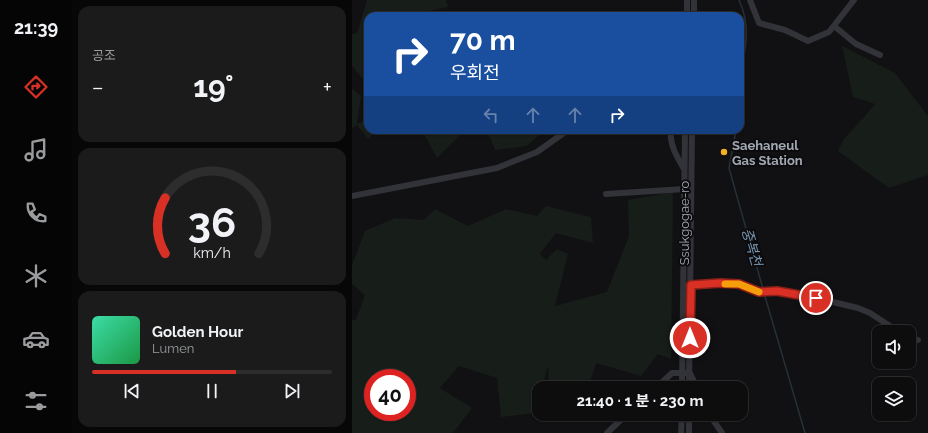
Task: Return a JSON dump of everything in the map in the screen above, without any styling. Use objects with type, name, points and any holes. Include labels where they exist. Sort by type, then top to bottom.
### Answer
[{"type":"street","points":[[687,0],[687,12]]},
{"type":"street","points":[[694,0],[694,12]]},
{"type":"street","points":[[750,0],[759,23],[785,30],[808,41],[829,32],[854,0]]},
{"type":"street","points":[[834,26],[856,44],[880,55]]},
{"type":"street","points":[[352,196],[497,168],[537,152],[562,134]]},
{"type":"street","points":[[670,134],[670,137],[676,154],[684,171]]},
{"type":"street","name":"Ssukgogae-ro","points":[[682,381],[685,134]]},
{"type":"street","name":"Ssukgogae-ro","points":[[690,381],[692,134]]},
{"type":"street","points":[[606,194],[684,189]]},
{"type":"street","points":[[691,285],[720,283],[739,284],[759,292],[772,292],[816,298],[858,308],[870,313],[888,325]]},
{"type":"street","points":[[664,381],[672,374],[683,373],[690,373],[694,381]]},
{"type":"street","points":[[607,433],[620,421]]},
{"type":"street","points":[[681,433],[682,421]]},
{"type":"street","points":[[689,421],[689,433]]},
{"type":"street","points":[[714,421],[722,433]]},
{"type":"shaded area","points":[[367,0],[446,0],[448,7],[424,12],[364,12],[364,79],[352,66],[352,34],[357,33]]},
{"type":"shaded area","points":[[842,46],[895,73],[928,116],[928,175],[889,188],[838,151],[843,140],[875,104],[853,97]]},
{"type":"shaded area","points":[[352,89],[361,96],[357,124],[364,121],[364,134],[357,125],[352,128]]},
{"type":"shaded area","points":[[364,134],[373,134],[368,139]]},
{"type":"shaded area","points":[[424,134],[461,134],[437,158]]},
{"type":"shaded area","points":[[487,134],[540,134],[527,146],[495,150],[490,137]]},
{"type":"shaded area","points":[[673,192],[671,359],[658,354],[641,376],[596,363],[590,381],[549,381],[548,366],[544,381],[532,381],[532,413],[501,417],[497,378],[459,366],[440,388],[472,408],[453,433],[352,433],[352,320],[356,320],[365,295],[352,284],[352,265],[365,231],[395,218],[424,220],[435,209],[468,226],[506,209],[537,216],[546,206],[591,217],[593,243],[556,233],[540,254],[546,260],[557,249],[568,254],[555,306],[607,292],[629,236],[628,200]]},
{"type":"waterway","name":"중복천","points":[[739,0],[743,12]]},
{"type":"waterway","name":"중복천","points":[[744,14],[746,28],[744,56]]},
{"type":"waterway","name":"중복천","points":[[735,134],[729,168],[763,289]]},
{"type":"waterway","name":"중복천","points":[[764,293],[805,433]]},
{"type":"slow traffic","points":[[725,284],[739,284],[759,292]]},
{"type":"place","name":"Saehaneul Gas Station","points":[[724,152]]},
{"type":"route","points":[[690,338],[691,285],[720,283],[739,284],[759,292],[777,291],[816,298]]}]
